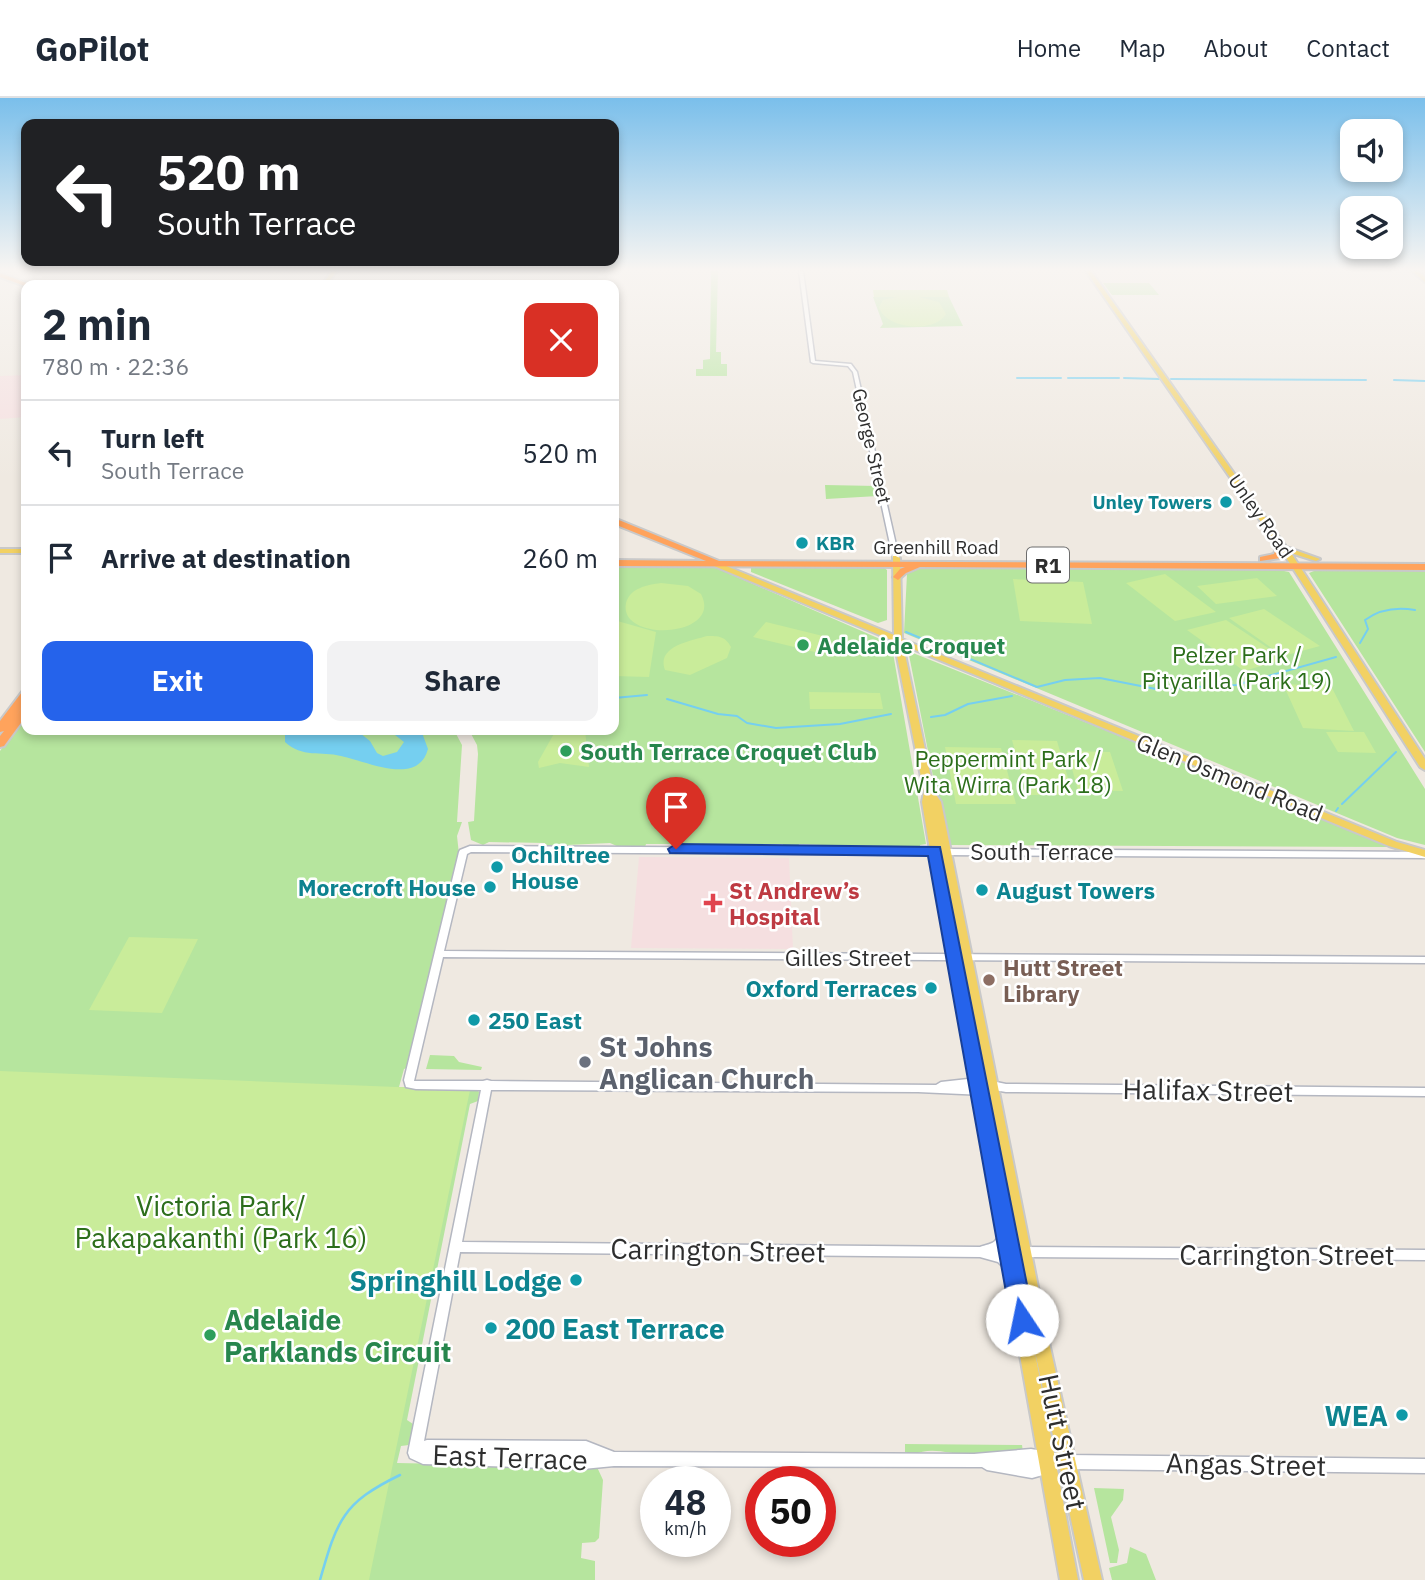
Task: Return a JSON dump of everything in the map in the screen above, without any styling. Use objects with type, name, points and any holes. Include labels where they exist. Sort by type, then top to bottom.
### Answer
[{"type":"highway","name":"Glen Osmond Road","points":[[619,523],[709,560]]},
{"type":"highway","name":"Glen Osmond Road","points":[[649,535],[676,553],[709,560]]},
{"type":"highway","points":[[1263,559],[1279,555],[1282,545]]},
{"type":"highway","points":[[619,556],[676,553]]},
{"type":"highway","points":[[1124,559],[1134,565]]},
{"type":"highway","points":[[1146,559],[1145,563],[1157,565]]},
{"type":"highway","points":[[1242,559],[1254,566]]},
{"type":"highway","name":"Greenhill Road","points":[[1052,562],[1263,559],[1294,563]]},
{"type":"highway","points":[[1348,559],[1354,563],[1389,567]]},
{"type":"highway","name":"Greenhill Road","points":[[1320,563],[1348,559],[1425,560]]},
{"type":"highway","name":"Greenhill Road","points":[[709,560],[722,564],[832,561]]},
{"type":"highway","name":"Greenhill Road","points":[[619,563],[709,560],[938,561],[1254,566],[1320,563],[1425,567]]},
{"type":"highway","name":"Greenhill Road","points":[[897,561],[923,564],[938,561]]},
{"type":"highway","points":[[1304,579],[1305,573],[1320,563]]},
{"type":"highway","points":[[898,577],[903,571],[923,564]]},
{"type":"highway","points":[[0,729],[20,712]]},
{"type":"highway","points":[[0,744],[20,712]]},
{"type":"main road","name":"Unley Road","points":[[1137,340],[1282,545],[1425,767]]},
{"type":"main road","points":[[1282,545],[1299,556],[1320,563]]},
{"type":"main road","points":[[0,553],[21,553]]},
{"type":"main road","name":"Glen Osmond Road","points":[[709,560],[1425,854]]},
{"type":"main road","name":"Hutt Street","points":[[897,561],[898,638],[929,792],[936,802],[940,850],[1012,1268],[1055,1462],[1093,1580]]},
{"type":"main road","name":"Glen Osmond Road","points":[[722,564],[898,638]]},
{"type":"main road","points":[[1395,842],[1425,848]]},
{"type":"main road","name":"Hutt Street","points":[[982,1088],[1024,1252],[1055,1462],[1069,1580]]},
{"type":"street","name":"George Street","points":[[811,340],[816,362],[852,365],[897,561]]},
{"type":"street","name":"South Terrace","points":[[1369,854],[1395,842]]},
{"type":"street","name":"South Terrace","points":[[439,954],[463,852],[479,849],[1425,854]]},
{"type":"street","name":"Gilles Street","points":[[439,954],[1425,960]]},
{"type":"street","points":[[439,954],[410,1084],[487,1084]]},
{"type":"street","name":"Halifax Street","points":[[487,1084],[1425,1092]]},
{"type":"street","name":"East Terrace","points":[[487,1084],[415,1453],[423,1457],[583,1462],[614,1458]]},
{"type":"street","points":[[980,1252],[999,1245],[1006,1235]]},
{"type":"street","name":"Carrington Street","points":[[455,1247],[980,1252],[1002,1258],[1012,1268]]},
{"type":"street","name":"Carrington Street","points":[[1024,1252],[1425,1255]]},
{"type":"street","name":"Angas Street","points":[[614,1458],[974,1461],[1032,1471],[1055,1462],[1425,1466]]},
{"type":"shaded area","points":[[21,375],[21,417],[0,419],[0,376]]},
{"type":"shaded area","name":"St Andrew’s Hospital","points":[[639,857],[789,858],[793,949],[631,948]]},
{"type":"green space","points":[[710,340],[716,340],[716,352],[721,352],[721,364],[727,364],[727,376],[696,376],[696,369],[703,369],[703,360],[710,359]]},
{"type":"green space","points":[[825,485],[877,486],[878,496],[826,499]]},
{"type":"green space","points":[[619,566],[714,567],[887,642],[892,647],[926,844],[920,845],[920,849],[799,844],[798,848],[784,848],[783,844],[646,844],[645,847],[619,847],[610,843],[545,846],[545,843],[489,842],[483,845],[471,840],[468,822],[474,821],[477,745],[472,735],[619,735]]},
{"type":"green space","points":[[751,566],[883,567],[887,570],[887,620],[878,623],[751,572]]},
{"type":"green space","name":"Pelzer Park / Pityarilla (Park 19)","points":[[921,568],[1274,569],[1289,572],[1425,789],[1425,845],[1397,838],[904,633],[907,574]]},
{"type":"green space","points":[[1425,571],[1425,752],[1309,573]]},
{"type":"green space","points":[[1165,574],[1216,612],[1175,621],[1126,583]]},
{"type":"green space","points":[[1257,578],[1277,596],[1216,604],[1197,586]]},
{"type":"green space","points":[[1013,579],[1083,582],[1092,624],[1020,621]]},
{"type":"green space","points":[[661,583],[688,586],[701,594],[704,609],[698,620],[685,627],[669,630],[638,625],[628,616],[626,603],[631,594],[645,586]]},
{"type":"green space","points":[[1264,609],[1320,646],[1283,656],[1229,618]]},
{"type":"green space","points":[[1226,620],[1285,659],[1244,671],[1187,630]]},
{"type":"green space","points":[[619,621],[656,632],[649,677],[619,676]]},
{"type":"green space","name":"Adelaide Croquet","points":[[766,622],[827,637],[815,652],[753,637]]},
{"type":"green space","points":[[707,636],[726,641],[731,647],[727,658],[690,675],[665,670],[664,662],[670,650]]},
{"type":"green space","name":"Peppermint Park / Wita Wirra (Park 18)","points":[[913,653],[1386,843],[1389,847],[951,845],[946,842],[909,655]]},
{"type":"green space","points":[[1283,684],[1331,686],[1354,731],[1303,728]]},
{"type":"green space","points":[[809,692],[880,693],[883,709],[810,709]]},
{"type":"green space","name":"Victoria Park/ Pakapakanthi (Park 16)","points":[[21,722],[21,735],[457,735],[462,745],[457,822],[462,822],[457,836],[459,854],[407,1068],[404,1069],[399,1087],[477,1089],[479,1092],[478,1101],[470,1104],[407,1420],[413,1424],[409,1445],[401,1446],[397,1463],[597,1467],[603,1480],[599,1538],[595,1542],[582,1543],[581,1558],[595,1561],[595,1580],[0,1580],[0,751]]},
{"type":"green space","points":[[1326,732],[1364,732],[1376,753],[1338,752]]},
{"type":"green space","name":"South Terrace Croquet Club","points":[[553,735],[586,735],[589,767],[560,763],[539,768],[538,762]]},
{"type":"green space","points":[[1012,740],[1057,741],[1073,795],[1027,795]]},
{"type":"green space","points":[[945,747],[1001,748],[1016,804],[956,804]]},
{"type":"green space","points":[[1067,751],[1110,752],[1123,791],[1078,790]]},
{"type":"green space","points":[[129,937],[198,939],[162,1013],[89,1010]]},
{"type":"green space","points":[[430,1055],[454,1056],[459,1062],[482,1067],[481,1070],[426,1069]]},
{"type":"green space","name":"Adelaide Parklands Circuit","points":[[0,1071],[470,1090],[369,1580],[0,1580]]},
{"type":"green space","points":[[905,1444],[1022,1445],[1023,1452],[974,1455],[933,1451],[913,1455],[905,1452]]},
{"type":"green space","points":[[1094,1488],[1124,1489],[1123,1500],[1111,1517],[1119,1550],[1117,1563],[1110,1563]]},
{"type":"green space","points":[[1130,1547],[1146,1554],[1156,1580],[1112,1580],[1109,1568],[1127,1563]]},
{"type":"water","points":[[285,735],[362,735],[370,741],[377,753],[383,756],[397,752],[404,742],[395,735],[423,735],[428,749],[414,767],[390,769],[341,756],[298,750],[285,742]]},
{"type":"waterway","points":[[1017,378],[1061,378]]},
{"type":"waterway","points":[[1068,378],[1119,378]]},
{"type":"waterway","points":[[1124,378],[1159,379]]},
{"type":"waterway","points":[[1171,379],[1366,380]]},
{"type":"waterway","points":[[1394,380],[1425,381]]},
{"type":"waterway","points":[[1360,643],[1368,629],[1365,620],[1371,616],[1389,610],[1415,610]]},
{"type":"waterway","points":[[906,632],[1037,687],[1065,680],[1100,678],[1156,689],[1236,685],[1336,657]]},
{"type":"waterway","points":[[619,698],[647,695]]},
{"type":"waterway","points":[[931,717],[945,715],[968,704],[1012,696]]},
{"type":"waterway","points":[[667,699],[718,714],[737,716],[747,723],[776,728],[840,724],[891,714]]},
{"type":"waterway","points":[[1342,804],[1396,752]]},
{"type":"waterway","points":[[320,1580],[337,1528],[345,1516],[365,1495],[400,1475]]},
{"type":"place","name":"Unley Towers","points":[[1226,502]]},
{"type":"place","name":"KBR","points":[[802,543]]},
{"type":"place","name":"Adelaide Croquet","points":[[803,645]]},
{"type":"place","name":"South Terrace Croquet Club","points":[[566,751]]},
{"type":"place","name":"Ochiltree House","points":[[497,867]]},
{"type":"place","name":"Morecroft House","points":[[490,887]]},
{"type":"place","name":"August Towers","points":[[982,890]]},
{"type":"place","name":"St Andrew’s Hospital","points":[[713,903]]},
{"type":"place","name":"Hutt Street Library","points":[[989,980]]},
{"type":"place","name":"Oxford Terraces","points":[[931,988]]},
{"type":"place","name":"250 East","points":[[474,1020]]},
{"type":"place","name":"St Johns Anglican Church","points":[[585,1062]]},
{"type":"place","name":"Springhill Lodge","points":[[576,1280]]},
{"type":"place","name":"200 East Terrace","points":[[491,1328]]},
{"type":"place","name":"Adelaide Parklands Circuit","points":[[210,1335]]},
{"type":"place","name":"WEA","points":[[1402,1415]]},
{"type":"route","points":[[676,849],[935,850],[1022,1320]]}]
